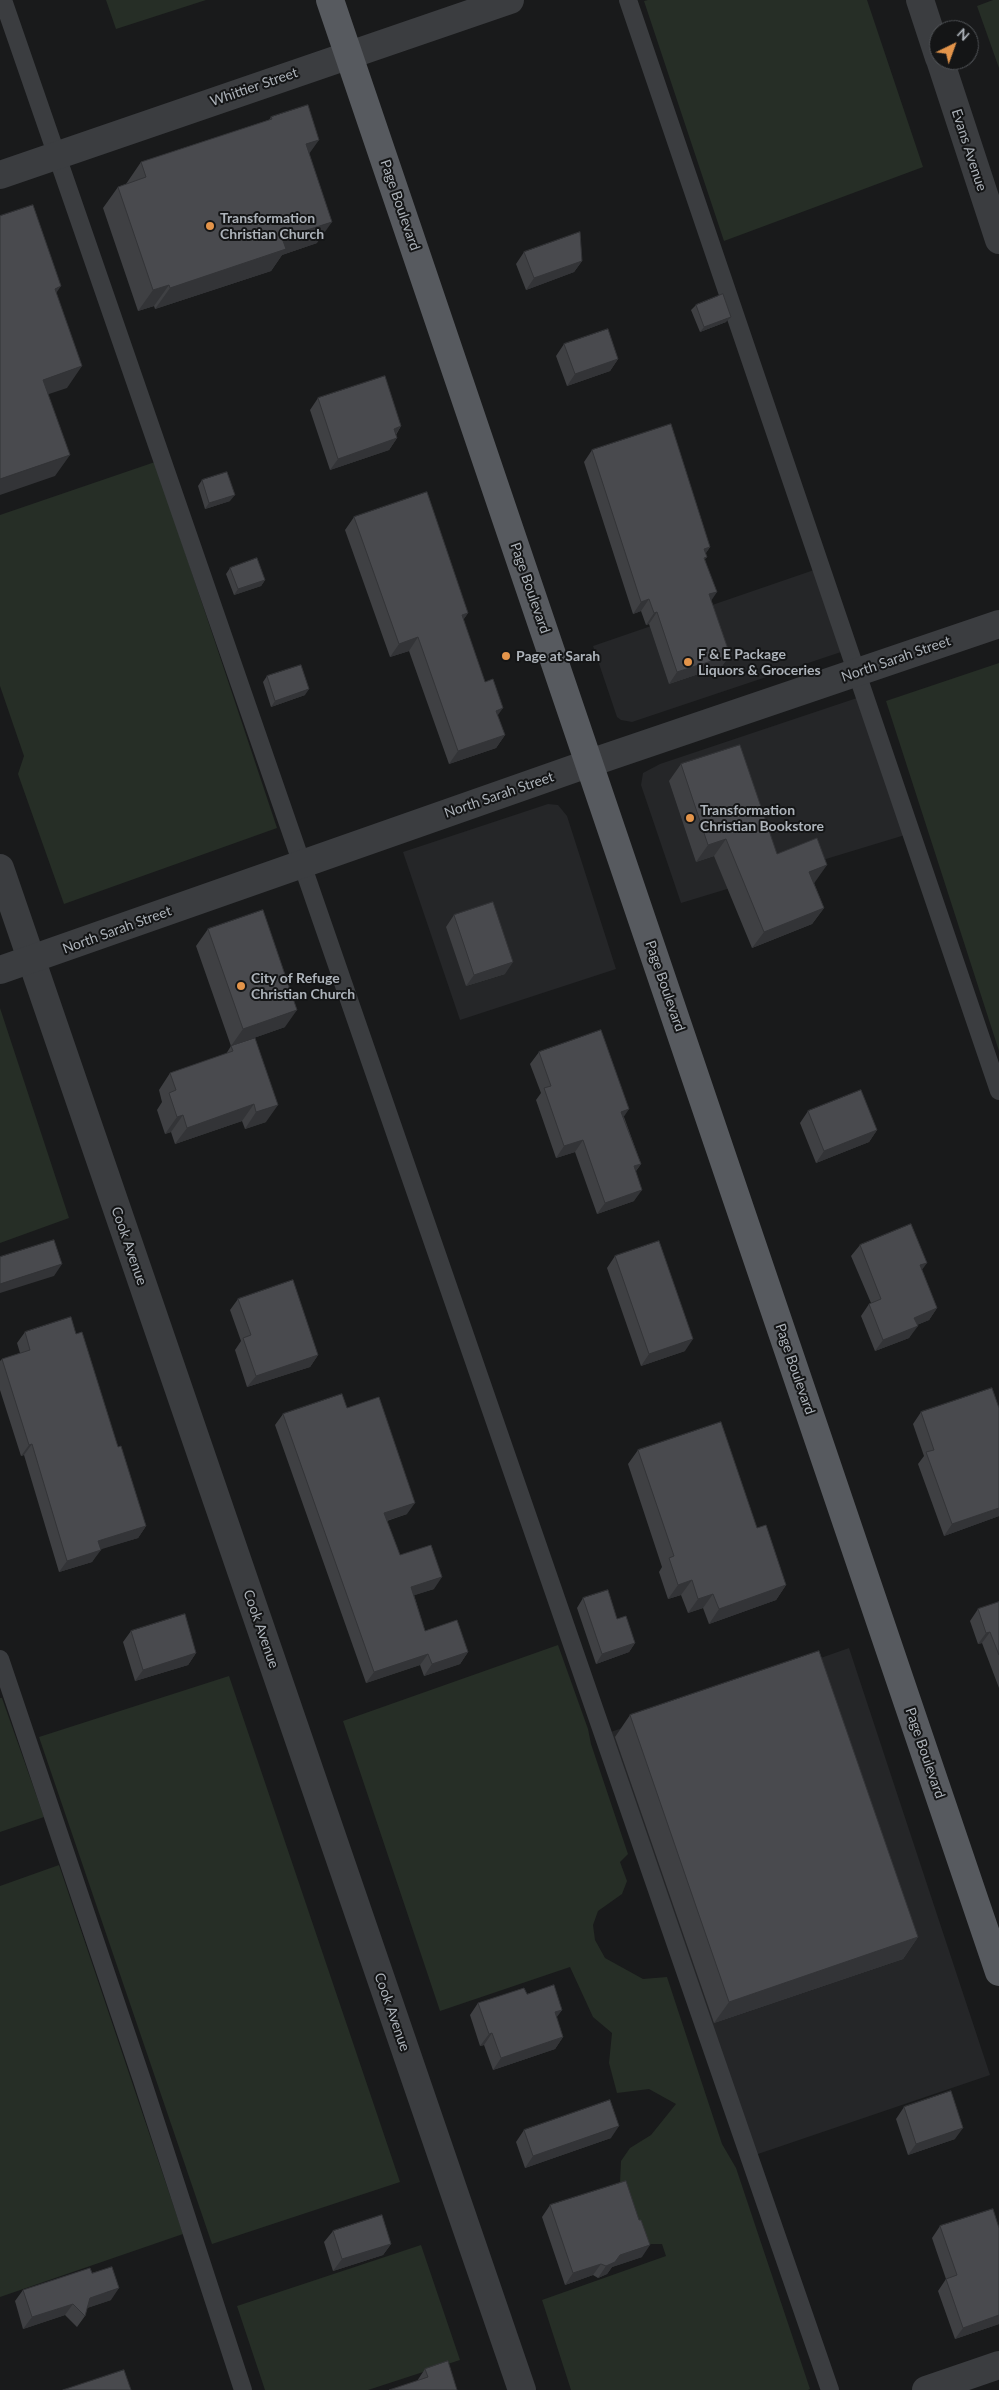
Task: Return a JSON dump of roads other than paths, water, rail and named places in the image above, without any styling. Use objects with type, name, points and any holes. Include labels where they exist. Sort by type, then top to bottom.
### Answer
[{"type":"main road","name":"Page Boulevard","points":[[330,0],[999,1972]]},
{"type":"street","name":"Whittier Street","points":[[0,175],[348,54],[510,0]]},
{"type":"street","name":"Evans Avenue","points":[[920,0],[929,28]]},
{"type":"street","name":"Evans Avenue","points":[[943,70],[999,240]]},
{"type":"street","name":"North Sarah Street","points":[[0,970],[590,763],[999,624]]},
{"type":"street","name":"Cook Avenue","points":[[0,868],[522,2390]]},
{"type":"street","points":[[926,2390],[999,2365]]},
{"type":"lane","points":[[3,0],[830,2390]]},
{"type":"lane","points":[[628,0],[999,1091]]},
{"type":"lane","points":[[0,1659],[142,2080],[243,2390]]},
{"type":"place","name":"Transformation Christian Church","points":[[210,226]]},
{"type":"place","name":"Page at Sarah","points":[[506,656]]},
{"type":"place","name":"F & E Package Liquors & Groceries","points":[[688,662]]},
{"type":"place","name":"Transformation Christian Bookstore","points":[[690,818]]},
{"type":"place","name":"City of Refuge Christian Church","points":[[241,986]]}]
